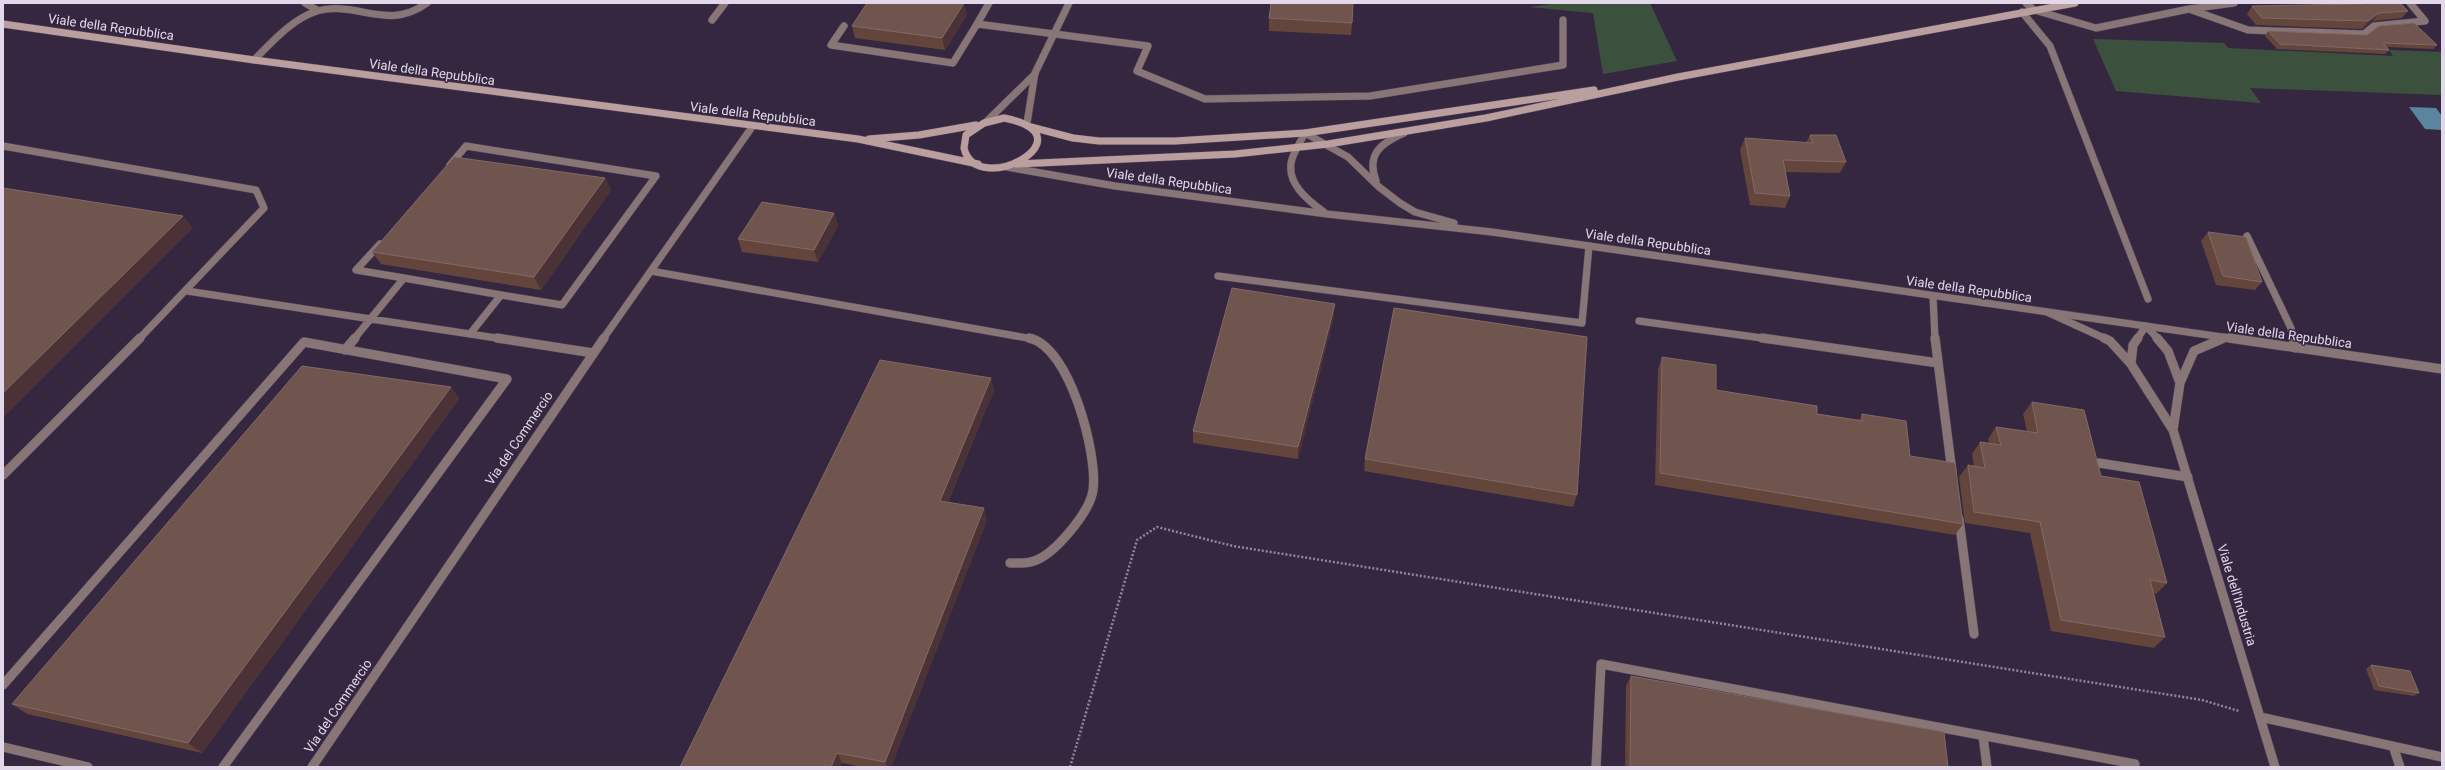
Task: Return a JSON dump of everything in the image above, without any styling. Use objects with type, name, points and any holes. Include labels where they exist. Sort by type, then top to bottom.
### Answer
[{"type":"main road","points":[[1017,164],[1235,154],[1328,144],[1486,118],[1678,77],[2075,3]]},
{"type":"main road","name":"Viale della Repubblica","points":[[3,24],[254,60],[752,127],[858,139],[978,164]]},
{"type":"main road","points":[[1029,125],[1037,132],[1038,146],[1030,156],[1017,164],[1008,167],[987,167],[978,164],[967,156],[963,144],[972,130],[984,122],[1008,119],[1029,125],[1073,138],[1099,141],[1175,141],[1305,133],[1678,77]]},
{"type":"main road","name":"Viale della Repubblica","points":[[858,139],[919,135],[984,122]]},
{"type":"street","points":[[306,3],[317,10]]},
{"type":"street","points":[[254,60],[302,18],[317,10],[348,10],[392,16],[407,14],[427,3]]},
{"type":"street","points":[[712,20],[725,3]]},
{"type":"street","points":[[844,26],[831,45],[954,63],[989,3]]},
{"type":"street","points":[[1029,125],[1035,73],[1069,3]]},
{"type":"street","points":[[2026,3],[2034,10],[2096,28],[2189,9],[2234,3]]},
{"type":"street","points":[[2189,9],[2248,30],[2364,34],[2374,26],[2425,21],[2410,3]]},
{"type":"street","points":[[2022,12],[2050,46],[2148,300]]},
{"type":"street","points":[[976,24],[1148,46],[1137,71],[1205,99],[1370,96],[1563,65],[1563,20]]},
{"type":"street","points":[[984,122],[1035,73]]},
{"type":"street","name":"Via del Commercio","points":[[312,767],[593,353],[752,127]]},
{"type":"street","points":[[1379,187],[1372,175],[1371,165],[1373,155],[1391,138],[1409,131]]},
{"type":"street","name":"Viale della Repubblica","points":[[1327,214],[1308,202],[1300,192],[1292,175],[1292,160],[1305,133],[1328,144],[1361,167],[1379,187],[1415,212],[1492,232]]},
{"type":"street","points":[[3,146],[256,190],[264,208],[187,292],[3,475]]},
{"type":"street","points":[[388,235],[356,270],[562,305],[656,176],[466,146],[445,170]]},
{"type":"street","name":"Viale della Repubblica","points":[[1008,167],[1115,186],[1327,214],[1492,232],[2442,369]]},
{"type":"street","points":[[2247,236],[2291,328],[2295,348]]},
{"type":"street","points":[[1218,276],[1582,324],[1586,295],[1589,246]]},
{"type":"street","points":[[651,271],[1033,339],[1052,354],[1072,386],[1092,452],[1093,493],[1074,527],[1053,549],[1035,561],[1010,563]]},
{"type":"street","points":[[345,350],[404,278]]},
{"type":"street","points":[[187,292],[593,353]]},
{"type":"street","points":[[470,334],[501,295]]},
{"type":"street","points":[[1933,296],[1938,363],[1953,479]]},
{"type":"street","name":"Viale dell'Industria","points":[[2046,312],[2110,341],[2131,364],[2174,430],[2275,767]]},
{"type":"street","points":[[1639,321],[1938,363]]},
{"type":"street","points":[[2131,364],[2133,345],[2146,326]]},
{"type":"street","name":"Viale dell'Industria","points":[[2146,326],[2168,351],[2180,383]]},
{"type":"street","name":"Viale dell'Industria","points":[[2174,430],[2180,383],[2194,351],[2225,338]]},
{"type":"street","points":[[3,685],[304,342],[507,378],[223,767]]},
{"type":"street","points":[[2099,463],[2188,477]]},
{"type":"street","points":[[1957,510],[1974,634]]},
{"type":"street","points":[[1596,767],[1600,664],[2135,764]]},
{"type":"street","points":[[2260,717],[2442,757]]},
{"type":"street","points":[[1983,736],[1987,767]]},
{"type":"street","points":[[2393,746],[2400,767]]},
{"type":"street","points":[[3,747],[88,767]]},
{"type":"path","points":[[1070,767],[1136,540],[1156,527],[1233,546],[2202,700],[2260,717]]},
{"type":"green space","points":[[1559,3],[1650,3],[1677,61],[1603,74],[1593,13],[1529,7]]},
{"type":"green space","points":[[2093,39],[2224,43],[2228,48],[2393,56],[2389,50],[2442,52],[2442,95],[2250,88],[2261,103],[2116,91]]},
{"type":"water","points":[[2409,107],[2436,108],[2442,116],[2442,130],[2425,129]]},
{"type":"building","points":[[867,3],[964,3],[942,38],[852,26]]},
{"type":"building","points":[[1271,3],[1353,3],[1352,23],[1269,18]]},
{"type":"building","points":[[2360,3],[2400,3],[2408,11],[2379,13],[2368,21],[2262,18],[2252,6],[2362,4]]},
{"type":"building","points":[[2414,23],[2437,45],[2383,43],[2389,50],[2280,44],[2268,31],[2367,35],[2379,26]]},
{"type":"building","points":[[1810,135],[1836,135],[1846,162],[1783,160],[1790,196],[1755,193],[1745,138],[1813,143]]},
{"type":"building","points":[[454,157],[605,178],[534,277],[372,252]]},
{"type":"building","points":[[3,188],[183,216],[3,393]]},
{"type":"building","points":[[762,202],[834,213],[814,250],[738,239]]},
{"type":"building","points":[[2208,232],[2246,237],[2262,282],[2223,276]]},
{"type":"building","points":[[1232,288],[1335,304],[1298,447],[1193,431]]},
{"type":"building","points":[[1394,308],[1587,337],[1577,495],[1365,459]]},
{"type":"building","points":[[1662,357],[1716,365],[1716,390],[1817,406],[1817,414],[1863,421],[1862,414],[1906,421],[1910,456],[1955,463],[1963,524],[1660,473]]},
{"type":"building","points":[[880,360],[991,378],[940,501],[984,508],[885,762],[837,753],[831,767],[680,767]]},
{"type":"building","points":[[302,366],[451,387],[188,743],[12,704]]},
{"type":"building","points":[[2032,402],[2084,410],[2101,476],[2139,482],[2167,583],[2150,580],[2165,637],[2061,620],[2040,522],[1974,512],[1968,465],[1985,468],[1980,442],[2001,445],[1996,427],[2038,433]]},
{"type":"building","points":[[2371,665],[2410,671],[2419,693],[2379,686]]},
{"type":"building","points":[[1631,676],[1944,732],[1948,767],[1630,767]]}]
